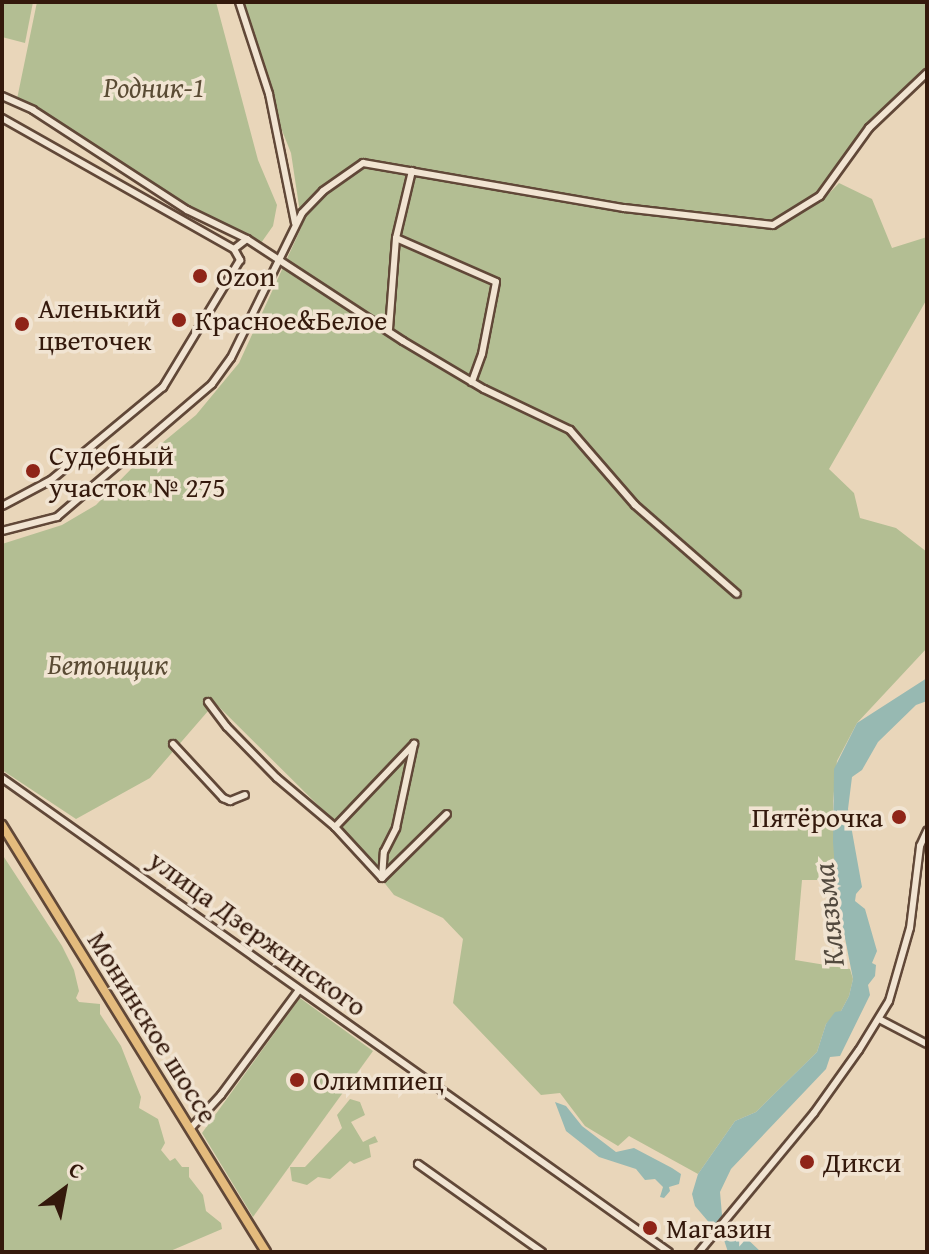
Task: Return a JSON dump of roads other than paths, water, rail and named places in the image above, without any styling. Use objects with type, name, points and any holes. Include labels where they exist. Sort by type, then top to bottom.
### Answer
[{"type":"main road","name":"Монинское шоссе","points":[[2,825],[266,1252]]},
{"type":"street","points":[[239,2],[269,94],[295,223]]},
{"type":"street","points":[[2,531],[57,517],[212,384],[231,358],[295,223],[323,191],[363,163],[624,208],[773,225],[820,196],[869,128],[927,73]]},
{"type":"street","points":[[2,96],[33,110],[187,210],[247,239],[278,262],[472,382],[570,430],[635,505],[737,594]]},
{"type":"street","points":[[2,118],[234,249],[240,260],[163,387],[51,480],[2,506]]},
{"type":"street","points":[[389,330],[396,238],[412,171]]},
{"type":"street","points":[[396,238],[496,282],[482,354],[472,382]]},
{"type":"street","points":[[234,249],[247,239]]},
{"type":"street","points":[[208,702],[227,727],[277,778],[335,827],[382,878]]},
{"type":"street","points":[[173,744],[223,798],[230,801],[245,795]]},
{"type":"street","points":[[335,827],[414,744],[396,828],[384,852],[382,878]]},
{"type":"street","name":"улица Дзержинского","points":[[2,778],[669,1252]]},
{"type":"street","points":[[382,878],[447,814]]},
{"type":"street","points":[[699,1252],[814,1113],[879,1019],[892,991],[910,928],[920,846],[927,831]]},
{"type":"street","points":[[190,1129],[221,1095],[299,990]]},
{"type":"street","points":[[879,1019],[927,1044]]},
{"type":"street","points":[[418,1164],[542,1252]]},
{"type":"water","points":[[927,678],[927,701],[916,705],[878,742],[862,770],[852,777],[848,809],[862,887],[855,901],[865,909],[877,951],[872,963],[876,965],[875,976],[868,985],[870,995],[840,1056],[830,1057],[826,1069],[731,1169],[720,1192],[722,1215],[761,1252],[728,1252],[724,1240],[695,1206],[692,1194],[698,1174],[735,1121],[756,1112],[817,1052],[826,1024],[835,1012],[841,1011],[853,979],[837,897],[833,842],[834,769],[857,723]]},
{"type":"water","points":[[555,1102],[566,1106],[582,1126],[616,1152],[634,1148],[672,1168],[681,1174],[679,1184],[669,1187],[670,1191],[664,1198],[660,1197],[663,1187],[655,1179],[645,1180],[636,1169],[599,1157],[566,1131]]},
{"type":"place","name":"Ozon","points":[[200,276]]},
{"type":"place","name":"Красное&Белое","points":[[179,320]]},
{"type":"place","name":"Аленький цветочек","points":[[22,324]]},
{"type":"place","name":"Судебный участок № 275","points":[[33,471]]},
{"type":"place","name":"Пятёрочка","points":[[899,817]]},
{"type":"place","name":"Олимпиец","points":[[297,1080]]},
{"type":"place","name":"Дикси","points":[[807,1162]]},
{"type":"place","name":"Магазин","points":[[650,1228]]},
{"type":"park label","name":"Родник-1","points":[[154,87]]},
{"type":"park label","name":"Бетонщик","points":[[108,664]]},
{"type":"water label","name":"Клязьма","points":[[828,915]]}]
